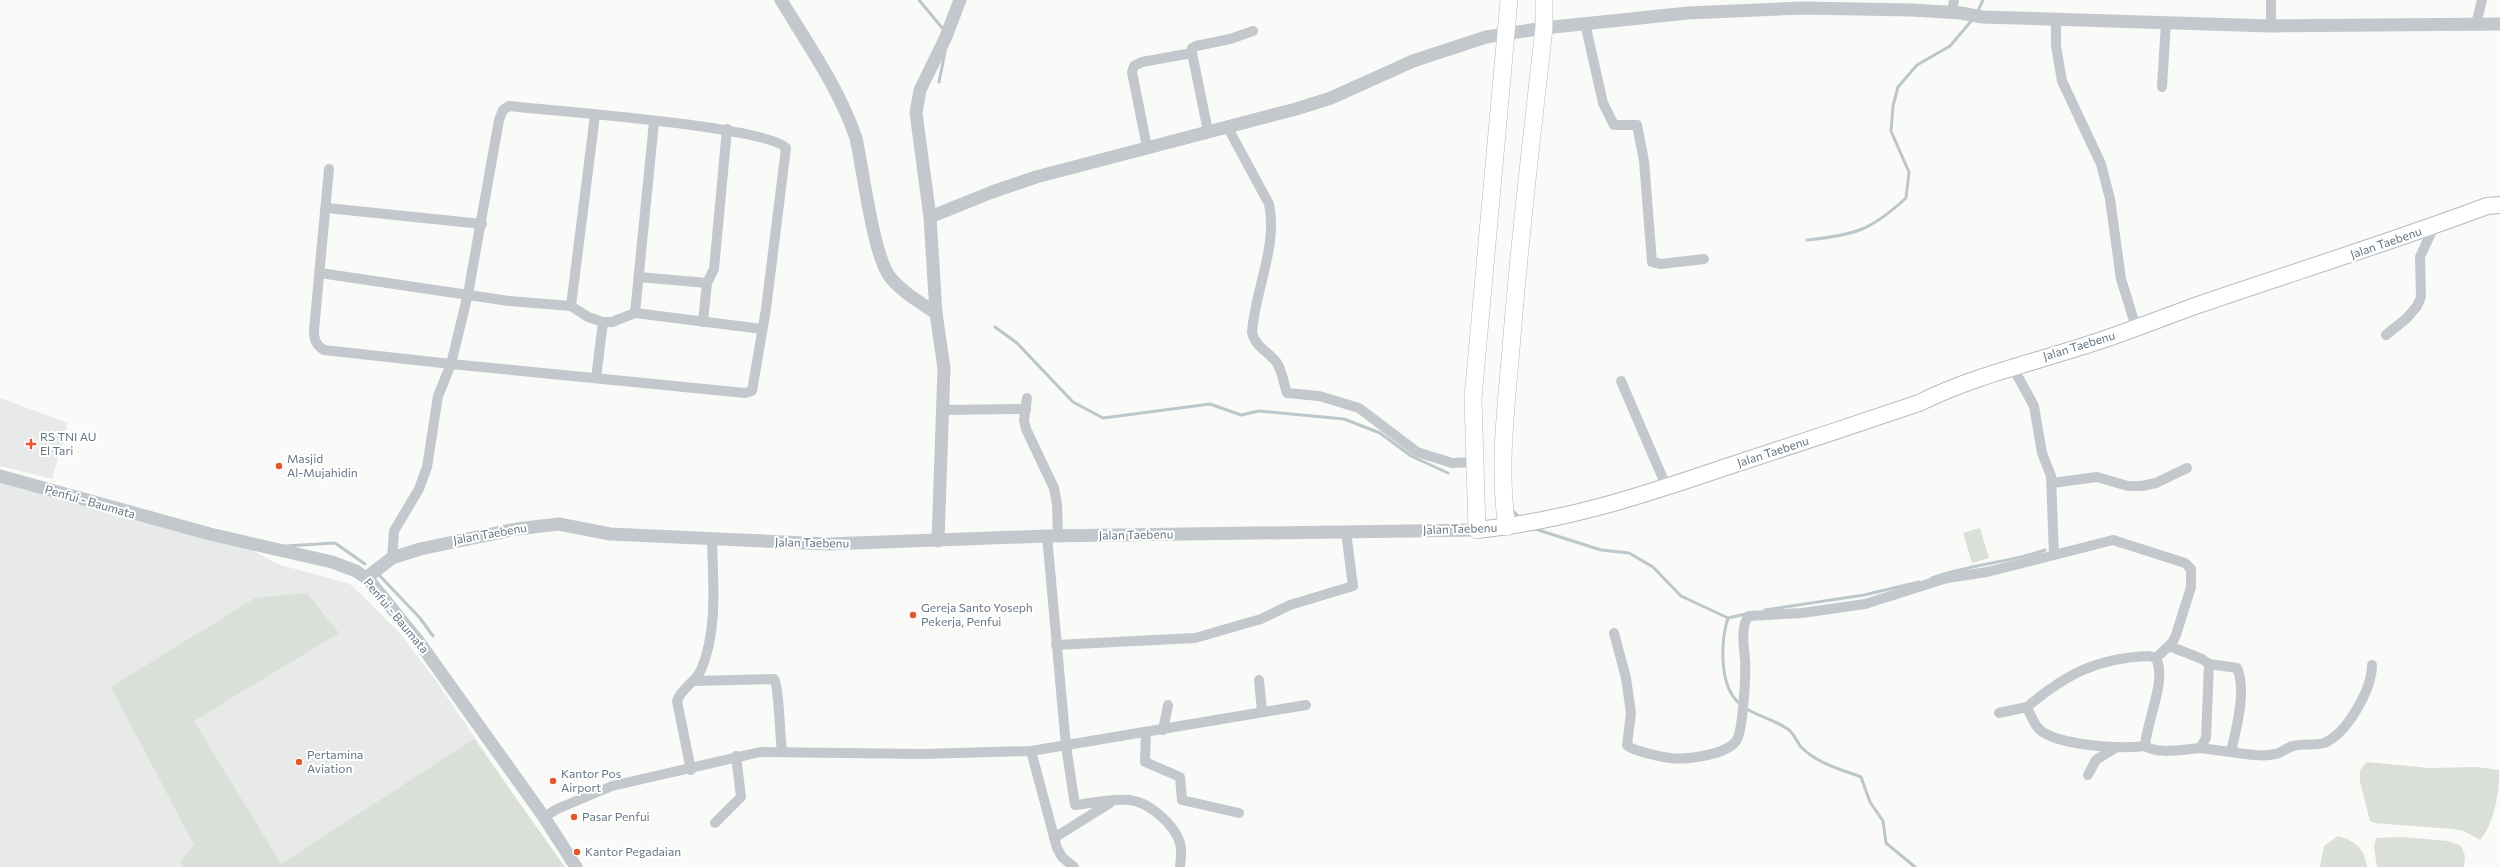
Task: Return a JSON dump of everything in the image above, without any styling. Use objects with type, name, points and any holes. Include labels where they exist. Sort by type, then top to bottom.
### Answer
[{"type":"highway","points":[[1477,530],[1474,462],[1474,391],[1509,0]]},
{"type":"highway","points":[[1513,527],[1504,486],[1506,415],[1519,257],[1544,28],[1544,0]]},
{"type":"main road","name":"Jalan Taebenu","points":[[1477,530],[1513,527],[1552,520],[1613,505],[1667,488],[1919,403],[1942,392],[2012,366],[2095,342],[2493,206]]},
{"type":"street","points":[[781,0],[822,66],[851,121],[856,138],[881,259],[890,277],[912,297],[936,313]]},
{"type":"street","points":[[938,541],[944,368],[936,313],[930,217],[919,142],[917,101],[945,39],[960,0]]},
{"type":"street","points":[[2271,0],[2272,26]]},
{"type":"street","points":[[2476,24],[2482,0]]},
{"type":"street","points":[[930,217],[992,192],[1147,147],[1208,131],[1228,128],[1324,100],[1413,61],[1486,36],[1584,23],[1688,13],[1802,8],[1956,8],[1982,17],[2166,23],[2272,26],[2500,24]]},
{"type":"street","points":[[2056,19],[2056,46],[2062,81],[2101,164],[2110,199],[2121,279],[2136,328]]},
{"type":"street","points":[[1584,23],[1606,111],[1614,125],[1637,125],[1644,161],[1652,262],[1661,264],[1704,258]]},
{"type":"street","points":[[2162,87],[2166,23]]},
{"type":"street","points":[[1208,131],[1192,48],[1253,32]]},
{"type":"street","points":[[1147,147],[1132,72],[1134,66],[1142,62],[1192,53]]},
{"type":"street","points":[[329,169],[327,208],[314,330],[314,339],[318,346],[324,350],[451,364],[745,393],[752,391],[762,330],[786,148],[783,144],[772,140],[727,129],[509,106],[503,110],[499,120],[482,224],[468,294],[451,364],[438,396],[427,467],[419,489],[394,531],[392,558]]},
{"type":"street","points":[[571,306],[596,115]]},
{"type":"street","points":[[635,313],[654,122]]},
{"type":"street","points":[[1228,128],[1269,204],[1272,218],[1252,332],[1257,346],[1269,354],[1278,364],[1287,393],[1319,396],[1359,408],[1417,452],[1452,463],[1474,462]]},
{"type":"street","points":[[703,322],[707,284],[714,269],[727,129]]},
{"type":"street","points":[[327,208],[482,224]]},
{"type":"street","points":[[2386,335],[2407,318],[2417,306],[2421,297],[2420,258],[2434,226]]},
{"type":"street","points":[[320,273],[468,294],[571,306],[588,317],[603,322],[612,322],[635,313],[762,330]]},
{"type":"street","points":[[639,277],[707,284]]},
{"type":"street","points":[[596,378],[603,322]]},
{"type":"street","points":[[2012,366],[2034,406],[2042,453],[2052,483],[2054,555]]},
{"type":"street","points":[[1621,381],[1667,488]]},
{"type":"street","points":[[1027,398],[1024,420],[1029,438],[1054,488],[1057,504],[1052,536],[1056,645],[1066,746],[1075,805],[1130,800],[1139,803],[1161,817],[1173,829],[1180,844],[1180,867]]},
{"type":"street","points":[[942,410],[1026,409]]},
{"type":"street","points":[[2052,483],[2097,477],[2128,486],[2142,486],[2156,483],[2187,468]]},
{"type":"street","name":"Penfui - Baumata","points":[[0,476],[119,511],[258,546],[332,562],[372,575],[544,817],[576,867]]},
{"type":"street","name":"Jalan Taebenu","points":[[372,575],[392,558],[457,540],[559,524],[610,534],[712,540],[828,544],[1052,536],[1477,530]]},
{"type":"street","points":[[1056,645],[1195,638],[1261,619],[1290,605],[1353,586],[1346,532]]},
{"type":"street","points":[[694,682],[706,657],[711,625],[712,540]]},
{"type":"street","points":[[1614,633],[1626,678],[1631,713],[1627,745],[1630,748],[1681,759],[1718,752],[1729,748],[1738,740],[1744,699],[1747,617],[1842,609],[1865,604],[1960,574],[1987,572],[2113,540],[2188,565],[2192,574],[2191,587],[2176,636],[2169,646],[2156,658]]},
{"type":"street","points":[[2169,646],[2202,659],[2209,664],[2237,668],[2240,675],[2239,716],[2231,752]]},
{"type":"street","points":[[1999,713],[2027,707],[2063,679],[2105,661],[2128,657],[2149,656],[2156,658]]},
{"type":"street","points":[[2145,746],[2159,680],[2159,665],[2156,658]]},
{"type":"street","points":[[2200,748],[2206,738],[2209,664]]},
{"type":"street","points":[[2027,707],[2039,729],[2052,736],[2090,745],[2115,748],[2145,746],[2152,749],[2162,750],[2200,748],[2269,755],[2280,753],[2293,746],[2322,744],[2334,738],[2353,714],[2363,697],[2372,675],[2372,665]]},
{"type":"street","points":[[691,770],[677,700],[687,686],[694,682],[774,679],[778,688],[777,706],[782,752]]},
{"type":"street","points":[[1258,680],[1262,711]]},
{"type":"street","points":[[1163,730],[1168,705]]},
{"type":"street","points":[[544,817],[557,809],[612,786],[691,770],[736,756],[782,752],[885,754],[1031,751],[1146,733],[1262,711],[1306,705]]},
{"type":"street","points":[[1146,733],[1145,762],[1180,777],[1182,800],[1239,813]]},
{"type":"street","points":[[2088,775],[2096,760],[2115,748]]},
{"type":"street","points":[[1031,751],[1054,838],[1062,857],[1074,867]]},
{"type":"street","points":[[715,823],[741,797],[736,756]]},
{"type":"street","points":[[1054,838],[1114,801]]},
{"type":"shaded area","name":"RS TNI AU El Tari","points":[[0,398],[68,423],[52,479],[0,466]]},
{"type":"shaded area","points":[[0,482],[115,515],[247,547],[277,564],[350,584],[399,632],[434,678],[563,867],[0,867]]},
{"type":"shaded area","points":[[1980,528],[1989,558],[1972,563],[1963,533]]},
{"type":"shaded area","points":[[307,593],[339,633],[194,721],[281,864],[474,739],[565,867],[183,867],[181,861],[194,845],[111,687],[255,598]]},
{"type":"shaded area","points":[[2367,762],[2429,768],[2477,767],[2499,770],[2495,806],[2485,833],[2480,840],[2464,831],[2453,829],[2374,823],[2370,821],[2360,782],[2360,770]]},
{"type":"shaded area","points":[[2338,836],[2349,840],[2358,846],[2364,855],[2367,867],[2320,867],[2324,846]]},
{"type":"shaded area","points":[[2401,837],[2448,841],[2461,846],[2465,856],[2464,867],[2377,867],[2374,847],[2376,838]]},
{"type":"waterway","points":[[919,0],[944,30]]},
{"type":"waterway","points":[[1977,13],[1983,0]]},
{"type":"waterway","points":[[1807,240],[1838,236],[1861,230],[1882,218],[1906,198],[1909,172],[1891,131],[1893,106],[1898,87],[1917,65],[1950,46],[1973,19]]},
{"type":"waterway","points":[[939,82],[945,52]]},
{"type":"waterway","points":[[995,327],[1017,343],[1073,402],[1103,418],[1210,404],[1241,415],[1259,411],[1344,419],[1380,433],[1411,456],[1448,473]]},
{"type":"waterway","points":[[1511,509],[1520,518]]},
{"type":"waterway","points":[[1532,528],[1601,550],[1629,553],[1653,567],[1681,596],[1728,618]]},
{"type":"waterway","points":[[286,546],[335,543],[365,564]]},
{"type":"waterway","points":[[1932,578],[1946,573],[2017,558],[2045,550]]},
{"type":"waterway","points":[[379,575],[420,618],[433,636]]},
{"type":"waterway","points":[[1765,610],[1864,595],[1919,582]]},
{"type":"waterway","points":[[1746,614],[1728,618],[1726,627],[1723,660],[1724,672],[1730,692],[1741,705],[1789,730],[1801,747],[1815,758],[1861,777],[1870,802],[1883,821],[1886,843],[1915,867]]},
{"type":"place","name":"RS TNI AU El Tari","points":[[31,444]]},
{"type":"place","name":"Masjid Al-Mujahidin","points":[[279,466]]},
{"type":"place","name":"Gereja Santo Yoseph Pekerja, Penfui","points":[[913,615]]},
{"type":"place","name":"Pertamina Aviation","points":[[299,762]]},
{"type":"place","name":"Kantor Pos Airport","points":[[553,781]]},
{"type":"place","name":"Pasar Penfui","points":[[574,817]]},
{"type":"place","name":"Kantor Pegadaian","points":[[577,852]]}]
